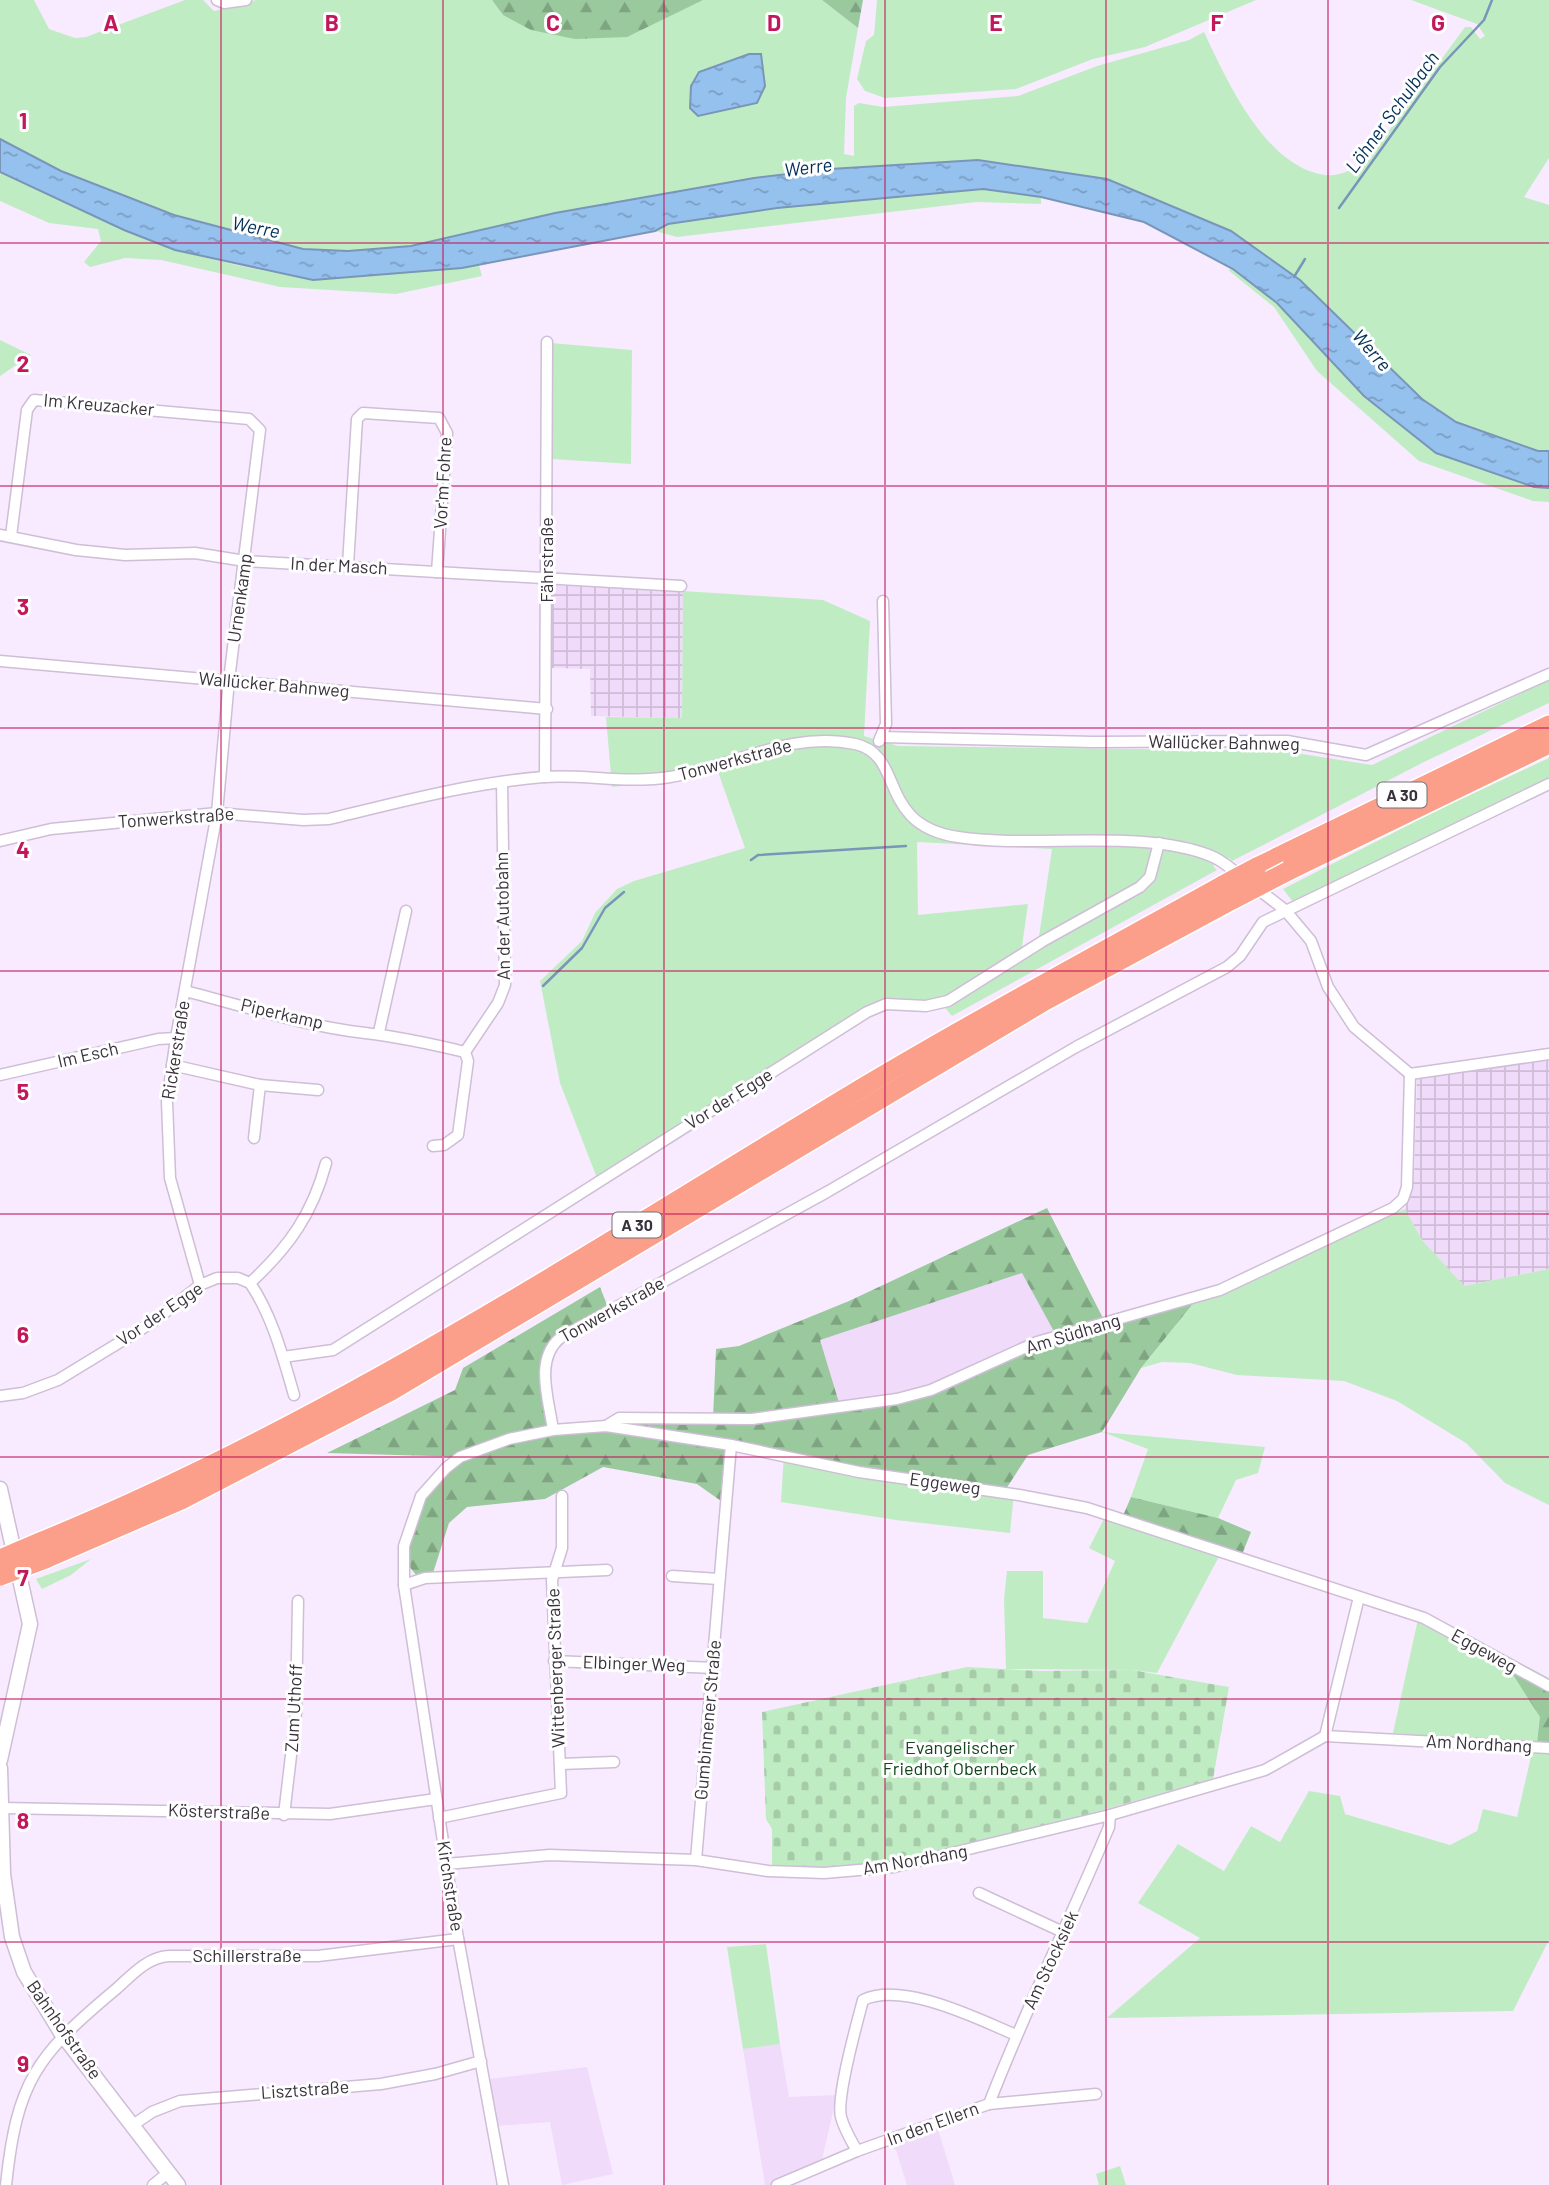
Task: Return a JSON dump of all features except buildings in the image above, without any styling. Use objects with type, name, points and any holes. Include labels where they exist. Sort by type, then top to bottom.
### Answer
[{"type":"highway","name":"A 30","points":[[0,1559],[43,1551],[181,1500],[391,1391],[1228,892],[1257,867],[1549,724]]},
{"type":"highway","name":"A 30","points":[[1228,892],[1288,871],[1549,744]]},
{"type":"highway","name":"A 30","points":[[0,1576],[43,1551]]},
{"type":"street","points":[[217,0],[224,3],[246,0]]},
{"type":"street","name":"Fährstraße","points":[[545,777],[547,342]]},
{"type":"street","name":"Im Kreuzacker","points":[[6,535],[27,410],[34,400],[249,419],[258,425]]},
{"type":"street","name":"Vor'm Fohre","points":[[348,565],[358,419],[363,413],[439,418],[447,433],[438,572]]},
{"type":"street","name":"Urnenkamp","points":[[217,813],[229,680],[261,434],[258,425]]},
{"type":"street","name":"In der Masch","points":[[6,535],[76,550],[125,555],[195,553],[245,561],[681,586]]},
{"type":"street","points":[[883,601],[886,724],[874,752],[886,768],[899,804],[915,823],[943,834],[1010,841],[1160,843],[1214,857],[1285,911],[1311,941],[1328,987],[1354,1027],[1410,1074],[1549,1054]]},
{"type":"street","name":"Wallücker Bahnweg","points":[[0,661],[547,709]]},
{"type":"street","name":"Wallücker Bahnweg","points":[[881,737],[1093,742],[1287,741],[1366,755],[1549,674]]},
{"type":"street","name":"Tonwerkstraße","points":[[0,841],[51,829],[217,813],[303,820],[329,819],[502,782],[545,777],[631,781],[667,777],[714,766],[762,749],[814,741],[858,744],[874,752]]},
{"type":"street","name":"An der Autobahn","points":[[466,1052],[498,1003],[505,985],[502,782]]},
{"type":"street","points":[[1285,911],[1549,785]]},
{"type":"street","name":"Rickerstraße","points":[[200,1285],[170,1178],[166,1122],[176,1038],[217,813]]},
{"type":"street","name":"Vor der Egge","points":[[283,1357],[333,1350],[867,1012],[886,1004],[926,1006],[948,1001],[1043,941],[1140,887],[1150,877],[1160,843]]},
{"type":"street","points":[[379,1032],[406,911]]},
{"type":"street","name":"Tonwerkstraße","points":[[553,1430],[544,1364],[550,1347],[560,1338],[827,1192],[1076,1047],[1227,967],[1240,956],[1263,922],[1285,911]]},
{"type":"street","name":"Piperkamp","points":[[185,991],[301,1020],[367,1033],[379,1032],[466,1052]]},
{"type":"street","name":"Im Esch","points":[[0,1075],[158,1039],[176,1038]]},
{"type":"street","points":[[433,1146],[443,1145],[458,1135],[468,1061],[466,1052]]},
{"type":"street","points":[[172,1065],[260,1084],[318,1090]]},
{"type":"street","name":"Am Südhang","points":[[606,1426],[620,1418],[752,1419],[897,1399],[931,1390],[1037,1342],[1220,1290],[1393,1208],[1403,1199],[1407,1187],[1410,1074]]},
{"type":"street","points":[[254,1138],[260,1084]]},
{"type":"street","points":[[294,1395],[283,1357],[250,1283],[274,1259],[312,1209],[327,1163]]},
{"type":"street","name":"Vor der Egge","points":[[0,1396],[23,1394],[58,1380],[153,1322],[200,1285],[217,1278],[238,1278],[250,1283]]},
{"type":"street","name":"Eggeweg","points":[[404,1585],[404,1546],[421,1496],[446,1468],[460,1457],[509,1439],[553,1430],[606,1426],[731,1445],[859,1472],[1019,1495],[1087,1508],[1424,1618],[1549,1686]]},
{"type":"street","name":"Gumbinnener Straße","points":[[696,1860],[731,1445]]},
{"type":"street","points":[[0,1489],[30,1624],[25,1657],[1,1742],[0,1760]]},
{"type":"street","name":"Wittenberger Straße","points":[[439,1818],[561,1793],[552,1580],[562,1548],[562,1496]]},
{"type":"street","name":"Wittenberger Straße","points":[[404,1585],[425,1578],[607,1570]]},
{"type":"street","points":[[672,1576],[719,1579]]},
{"type":"street","name":"Kirchstraße","points":[[404,1585],[458,1939],[503,2185]]},
{"type":"street","points":[[1325,1736],[1359,1597]]},
{"type":"street","name":"Zum Uthoff","points":[[284,1815],[296,1713],[298,1601]]},
{"type":"street","name":"Elbinger Weg","points":[[554,1661],[714,1668]]},
{"type":"street","name":"Am Nordhang","points":[[446,1864],[550,1855],[696,1860],[768,1871],[824,1873],[894,1867],[1111,1815],[1265,1770],[1325,1736],[1549,1748]]},
{"type":"street","name":"Wittenberger Straße","points":[[559,1764],[614,1762]]},
{"type":"street","name":"Bahnhofstraße","points":[[0,1768],[4,1922],[24,1972],[62,2034],[178,2185]]},
{"type":"street","name":"Kösterstraße","points":[[1,1808],[72,1807],[284,1815],[353,1812],[436,1799]]},
{"type":"street","name":"Am Stocksiek","points":[[989,2104],[1016,2035],[1065,1933],[1109,1827],[1111,1815]]},
{"type":"street","points":[[979,1893],[1065,1933]]},
{"type":"street","name":"Schillerstraße","points":[[6,2185],[11,2135],[26,2089],[62,2034],[149,1961],[161,1956],[318,1956],[458,1939]]},
{"type":"street","points":[[857,2151],[848,2136],[840,2108],[845,2072],[863,2000],[872,1996],[925,1998],[1016,2035]]},
{"type":"street","name":"Lisztstraße","points":[[133,2124],[152,2112],[180,2101],[381,2084],[481,2061]]},
{"type":"street","name":"In den Ellern","points":[[777,2185],[857,2151],[989,2104],[1096,2094]]},
{"type":"street","points":[[153,2185],[169,2172]]},
{"type":"shaded area","points":[[551,585],[683,591],[682,718],[591,716],[590,669],[550,668]]},
{"type":"shaded area","points":[[1549,1057],[1549,1269],[1464,1286],[1422,1240],[1405,1209],[1414,1178],[1417,1079]]},
{"type":"shaded area","points":[[1022,1273],[1057,1336],[930,1389],[840,1406],[819,1340]]},
{"type":"shaded area","points":[[780,2044],[789,2097],[837,2095],[820,2168],[774,2185],[765,2185],[743,2049]]},
{"type":"shaded area","points":[[587,2067],[613,2174],[562,2185],[550,2122],[497,2126],[490,2079]]},
{"type":"shaded area","points":[[938,2129],[955,2185],[907,2185],[896,2150],[889,2146]]},
{"type":"green space","points":[[0,0],[34,0],[49,29],[75,38],[86,37],[185,0],[203,0],[214,11],[256,0],[492,0],[503,15],[667,15],[703,0],[822,0],[858,28],[846,98],[844,154],[854,156],[854,106],[859,103],[883,107],[1018,96],[1097,66],[1189,40],[1204,32],[1236,96],[1267,139],[1284,156],[1304,169],[1336,175],[1366,162],[1465,27],[1471,27],[1480,39],[1485,36],[1477,24],[1411,0],[1549,0],[1549,158],[1524,197],[1549,205],[1549,451],[1538,451],[1456,422],[1422,399],[1300,280],[1231,231],[1107,179],[978,160],[830,169],[754,178],[555,213],[411,246],[348,251],[303,249],[174,215],[61,171],[0,139]]},
{"type":"green space","points":[[492,0],[703,0],[627,37],[575,39],[531,30],[503,15]]},
{"type":"green space","points":[[822,0],[863,0],[858,28]]},
{"type":"green space","points":[[877,0],[1256,0],[1145,47],[1093,59],[1016,89],[885,98],[865,91],[857,79],[866,41],[874,35]]},
{"type":"green space","points":[[0,172],[124,230],[175,250],[236,265],[313,280],[479,265],[482,276],[396,294],[280,287],[161,260],[125,258],[90,267],[84,262],[101,241],[98,229],[49,223],[0,201]]},
{"type":"green space","points":[[983,189],[1041,197],[1041,204],[976,202],[677,237],[655,231],[668,224],[777,208]]},
{"type":"green space","points":[[1233,269],[1277,303],[1364,396],[1436,453],[1534,487],[1549,488],[1549,502],[1533,501],[1419,461],[1317,371],[1274,307],[1228,270]]},
{"type":"green space","points":[[0,340],[31,355],[0,376]]},
{"type":"green space","points":[[551,343],[632,350],[631,464],[552,459]]},
{"type":"green space","points":[[683,591],[823,600],[870,621],[864,736],[898,746],[1283,751],[1372,765],[1549,680],[1549,703],[1424,762],[1232,861],[1229,858],[1213,866],[1217,870],[952,1016],[939,1001],[886,1001],[597,1178],[560,1083],[540,981],[582,941],[595,913],[617,889],[634,881],[745,848],[717,769],[696,778],[612,787],[606,717],[682,718]],"holes":[[[917,842],[1052,849],[1037,950],[1020,960],[1028,904],[918,915]]]},
{"type":"green space","points":[[1549,758],[1549,782],[1293,902],[1283,889],[1442,808]]},
{"type":"green space","points":[[1047,1208],[1106,1324],[1196,1300],[1141,1368],[1102,1432],[1028,1455],[1004,1492],[859,1470],[727,1442],[721,1501],[697,1484],[603,1467],[545,1499],[467,1507],[449,1523],[433,1573],[417,1576],[408,1565],[412,1532],[417,1517],[442,1478],[467,1457],[327,1453],[455,1390],[463,1368],[600,1287],[609,1310],[559,1335],[547,1345],[543,1353],[542,1374],[555,1431],[618,1420],[752,1420],[898,1400],[1057,1337],[1022,1273],[820,1340],[840,1406],[713,1418],[716,1349],[739,1346],[849,1301]]},
{"type":"green space","points":[[1405,1209],[1422,1240],[1464,1286],[1549,1269],[1549,1505],[1505,1483],[1466,1443],[1397,1401],[1344,1381],[1237,1375],[1190,1363],[1162,1362],[1141,1368],[1196,1300]]},
{"type":"green space","points":[[1102,1432],[1265,1447],[1258,1473],[1236,1480],[1218,1518],[1131,1497],[1148,1449]]},
{"type":"green space","points":[[784,1454],[1014,1493],[1010,1533],[896,1520],[781,1502]]},
{"type":"green space","points":[[1131,1497],[1218,1518],[1251,1532],[1241,1557],[1122,1518]]},
{"type":"green space","points":[[1107,1513],[1222,1551],[1157,1673],[1132,1670],[1006,1669],[1004,1599],[1007,1571],[1043,1571],[1043,1618],[1087,1623],[1115,1561],[1089,1548]]},
{"type":"green space","points":[[91,1559],[71,1575],[42,1589],[36,1579]]},
{"type":"green space","points":[[1420,1610],[1549,1678],[1549,1691],[1511,1671],[1541,1717],[1538,1743],[1549,1745],[1549,1940],[1513,2011],[1107,2018],[1200,1938],[1138,1903],[1178,1844],[1224,1871],[1251,1826],[1280,1842],[1309,1791],[1340,1796],[1345,1814],[1450,1845],[1477,1831],[1483,1809],[1517,1817],[1534,1744],[1393,1733]]},
{"type":"green space","name":"Evangelischer Friedhof Obernbeck","points":[[967,1667],[1040,1671],[1132,1670],[1229,1687],[1213,1779],[978,1845],[894,1862],[820,1867],[772,1865],[772,1829],[766,1819],[762,1712]]},
{"type":"green space","points":[[1510,1670],[1549,1691],[1549,1744],[1537,1744],[1540,1717]]},
{"type":"green space","points":[[766,1944],[780,2044],[743,2049],[727,1947]]},
{"type":"green space","points":[[1120,2166],[1126,2185],[1099,2185],[1096,2174]]},
{"type":"water","points":[[749,54],[761,54],[765,86],[757,103],[698,116],[690,108],[691,86],[699,72]]},
{"type":"water","points":[[0,139],[61,171],[174,215],[303,249],[348,251],[411,246],[555,213],[754,178],[830,169],[978,160],[1107,179],[1231,231],[1300,280],[1422,399],[1456,422],[1538,451],[1549,451],[1549,488],[1534,487],[1436,453],[1364,396],[1277,303],[1233,269],[1144,222],[1041,197],[983,189],[777,208],[668,224],[655,231],[462,268],[313,280],[175,250],[124,230],[0,172]]},
{"type":"waterway","name":"Löhner Schulbach","points":[[1339,208],[1440,67],[1484,20],[1492,0]]},
{"type":"waterway","name":"Löhner Schulbach","points":[[1294,277],[1305,259]]},
{"type":"waterway","points":[[751,860],[758,855],[906,846]]},
{"type":"waterway","points":[[543,986],[582,948],[605,908],[624,892]]},
{"type":"water label","name":"Werre","points":[[808,167]]},
{"type":"water label","name":"Werre","points":[[256,227]]},
{"type":"water label","name":"Werre","points":[[1372,350]]}]
